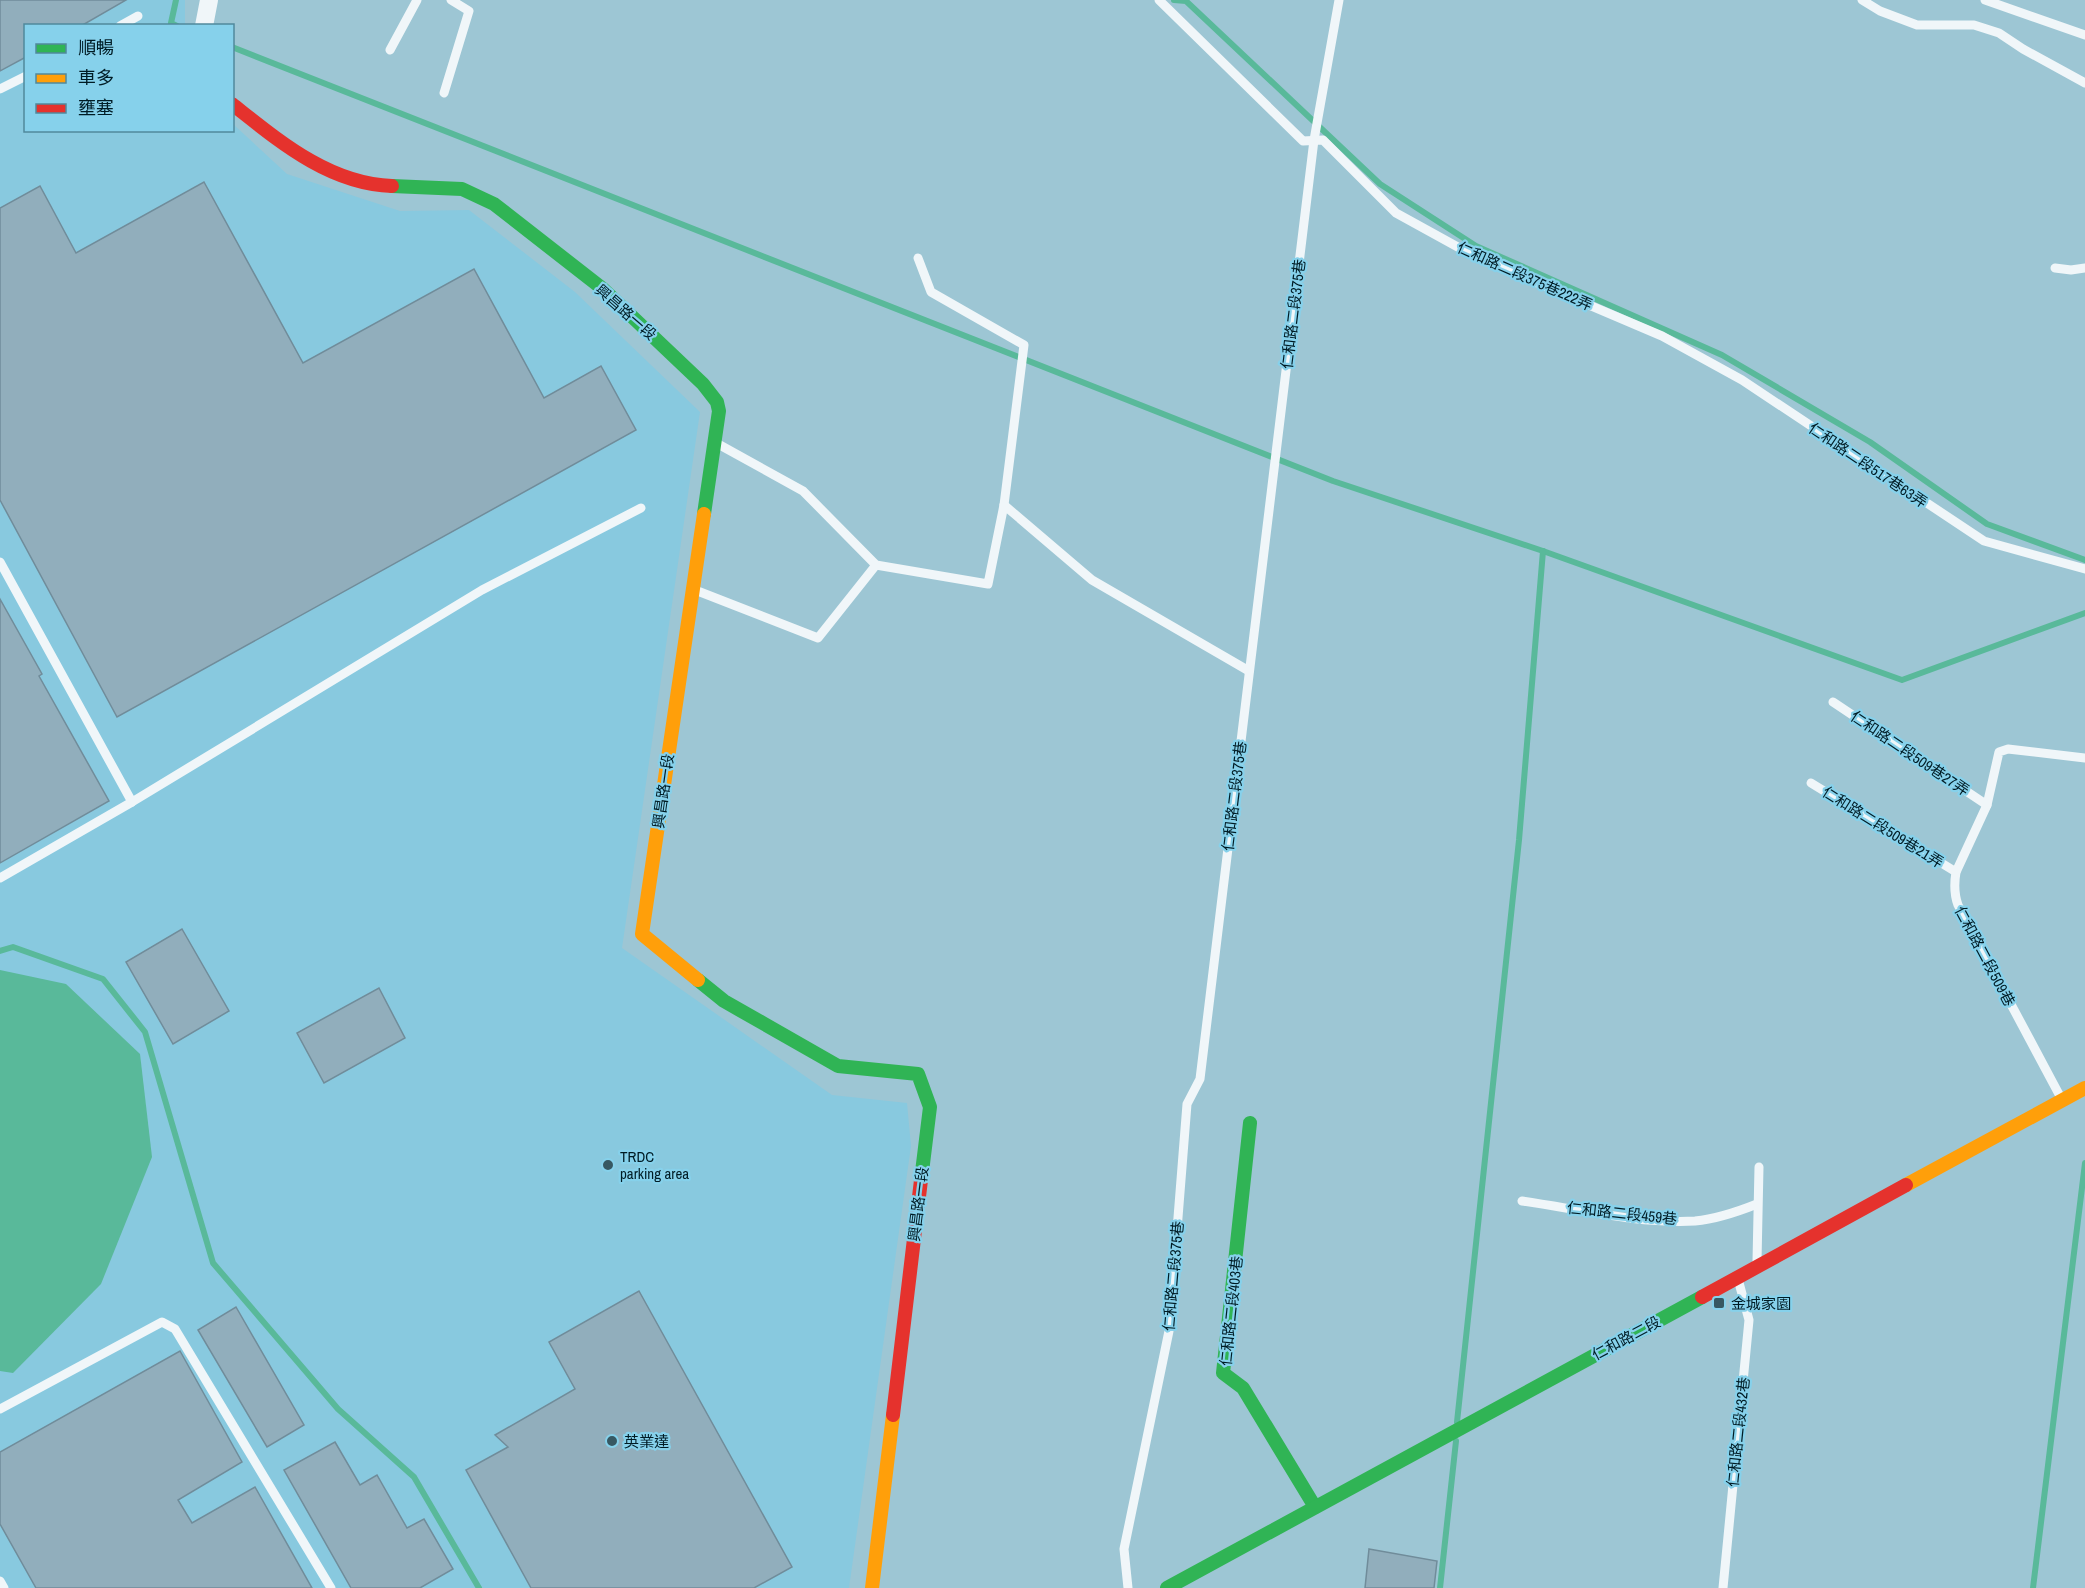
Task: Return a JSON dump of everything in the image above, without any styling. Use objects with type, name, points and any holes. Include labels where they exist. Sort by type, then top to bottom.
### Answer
[{"type":"street","points":[[204,24],[209,0]]},
{"type":"street","name":"興昌路一段","points":[[234,106],[279,140],[326,170],[358,182],[473,192],[512,215],[648,329],[705,385],[718,404],[715,443],[642,934],[724,1001],[838,1066],[918,1074],[930,1107],[872,1588]]},
{"type":"street","name":"仁和路二段","points":[[1167,1588],[2085,1088]]},
{"type":"street","name":"仁和路二段403巷","points":[[1251,1123],[1223,1373],[1243,1388],[1315,1507]]},
{"type":"lane","points":[[390,50],[417,0]]},
{"type":"lane","points":[[444,93],[469,11],[451,0]]},
{"type":"lane","name":"仁和路二段375巷222弄","points":[[1159,0],[1303,141],[1315,136],[1323,140],[1396,213],[1474,256],[1662,336]]},
{"type":"lane","name":"仁和路二段375巷","points":[[1128,1588],[1124,1549],[1169,1331],[1186,1104],[1200,1079],[1315,136],[1339,0]]},
{"type":"lane","points":[[1862,0],[1880,11],[1917,25],[1974,25],[1999,33],[2023,50],[2085,83]]},
{"type":"lane","points":[[1985,0],[2085,35]]},
{"type":"lane","points":[[124,24],[138,16]]},
{"type":"lane","points":[[0,89],[24,77]]},
{"type":"lane","points":[[715,443],[803,491],[876,565],[988,584],[1004,505],[1024,345],[931,292],[918,258]]},
{"type":"lane","points":[[2055,268],[2071,270],[2085,268]]},
{"type":"lane","name":"仁和路二段517巷63弄","points":[[1662,336],[1742,380],[1984,541],[2085,569]]},
{"type":"lane","points":[[1004,505],[1092,580],[1249,671]]},
{"type":"lane","points":[[0,878],[132,802],[482,590],[641,508]]},
{"type":"lane","points":[[0,562],[132,802]]},
{"type":"lane","points":[[693,590],[818,638],[876,565]]},
{"type":"lane","name":"仁和路二段509巷27弄","points":[[1833,702],[1987,805]]},
{"type":"lane","name":"仁和路二段509巷","points":[[2062,1101],[1954,896],[1956,872],[1987,805],[1999,752],[2008,748],[2085,758]]},
{"type":"lane","name":"仁和路二段509巷21弄","points":[[1811,783],[1956,872]]},
{"type":"lane","points":[[1756,1267],[1759,1167]]},
{"type":"lane","name":"仁和路二段459巷","points":[[1522,1201],[1633,1218],[1696,1221],[1736,1212],[1757,1204]]},
{"type":"lane","name":"仁和路二段432巷","points":[[1723,1588],[1749,1320],[1737,1277]]},
{"type":"lane","points":[[0,1409],[162,1322],[175,1329],[331,1588]]},
{"type":"lane","points":[[0,1581],[4,1588]]},
{"type":"shaded area","points":[[0,0],[185,0],[185,24],[24,24],[24,132],[234,132],[234,125],[287,174],[400,211],[469,210],[575,292],[700,412],[622,948],[832,1095],[907,1103],[911,1146],[849,1588],[0,1588]]},
{"type":"shaded area","points":[[0,970],[66,984],[140,1054],[152,1157],[101,1284],[13,1373],[0,1371]]},
{"type":"building","points":[[0,0],[126,0],[84,24],[24,24],[24,58],[0,71]]},
{"type":"building","points":[[204,182],[303,363],[474,269],[544,398],[601,366],[636,430],[117,717],[0,500],[0,208],[40,186],[76,253]]},
{"type":"building","points":[[0,599],[42,674],[39,676],[109,801],[0,863]]},
{"type":"building","points":[[182,929],[229,1011],[173,1044],[126,962]]},
{"type":"building","points":[[379,988],[405,1038],[324,1083],[297,1033]]},
{"type":"building","name":"英業達","points":[[639,1291],[792,1567],[754,1588],[531,1588],[466,1470],[508,1447],[495,1435],[575,1389],[549,1342]]},
{"type":"building","points":[[236,1307],[304,1425],[267,1447],[198,1330]]},
{"type":"building","points":[[180,1351],[242,1462],[178,1500],[192,1523],[255,1487],[312,1588],[36,1588],[0,1524],[0,1452]]},
{"type":"building","points":[[335,1442],[360,1485],[377,1475],[407,1528],[424,1519],[453,1569],[420,1588],[351,1588],[284,1470]]},
{"type":"building","points":[[1369,1549],[1437,1561],[1434,1588],[1365,1588]]},
{"type":"waterway","points":[[173,24],[171,23],[176,0]]},
{"type":"waterway","points":[[1174,0],[1186,1],[1380,184],[1476,246],[1722,355],[1870,442],[1987,524],[2085,560]]},
{"type":"waterway","points":[[234,48],[1333,481],[1543,551],[1902,680],[2085,613]]},
{"type":"waterway","points":[[1457,1422],[1519,840],[1543,551]]},
{"type":"waterway","points":[[0,951],[13,947],[103,979],[145,1032],[213,1263],[338,1409],[414,1477],[479,1588]]},
{"type":"waterway","points":[[2033,1588],[2085,1163]]},
{"type":"waterway","points":[[1440,1588],[1456,1441]]},
{"type":"traffic: fast","points":[[392,186],[462,189],[494,204],[603,289],[703,384],[717,402],[719,411],[704,514]]},
{"type":"traffic: fast","points":[[698,980],[724,1001],[838,1066],[918,1074],[930,1107],[921,1180]]},
{"type":"traffic: fast","points":[[1250,1123],[1223,1373],[1243,1388],[1315,1507]]},
{"type":"traffic: fast","points":[[1167,1588],[1702,1297]]},
{"type":"traffic: slow","points":[[698,980],[642,934],[704,514]]},
{"type":"traffic: slow","points":[[1906,1185],[2085,1088]]},
{"type":"traffic: slow","points":[[872,1588],[893,1415]]},
{"type":"traffic: jam","points":[[234,106],[287,146],[326,169],[347,178],[392,186]]},
{"type":"traffic: jam","points":[[893,1415],[921,1180]]},
{"type":"traffic: jam","points":[[1702,1297],[1906,1185]]},
{"type":"place","name":"TRDC parking area","points":[[608,1165]]},
{"type":"place","name":"金城家園","points":[[1719,1303]]},
{"type":"place","name":"英業達","points":[[612,1441]]}]
